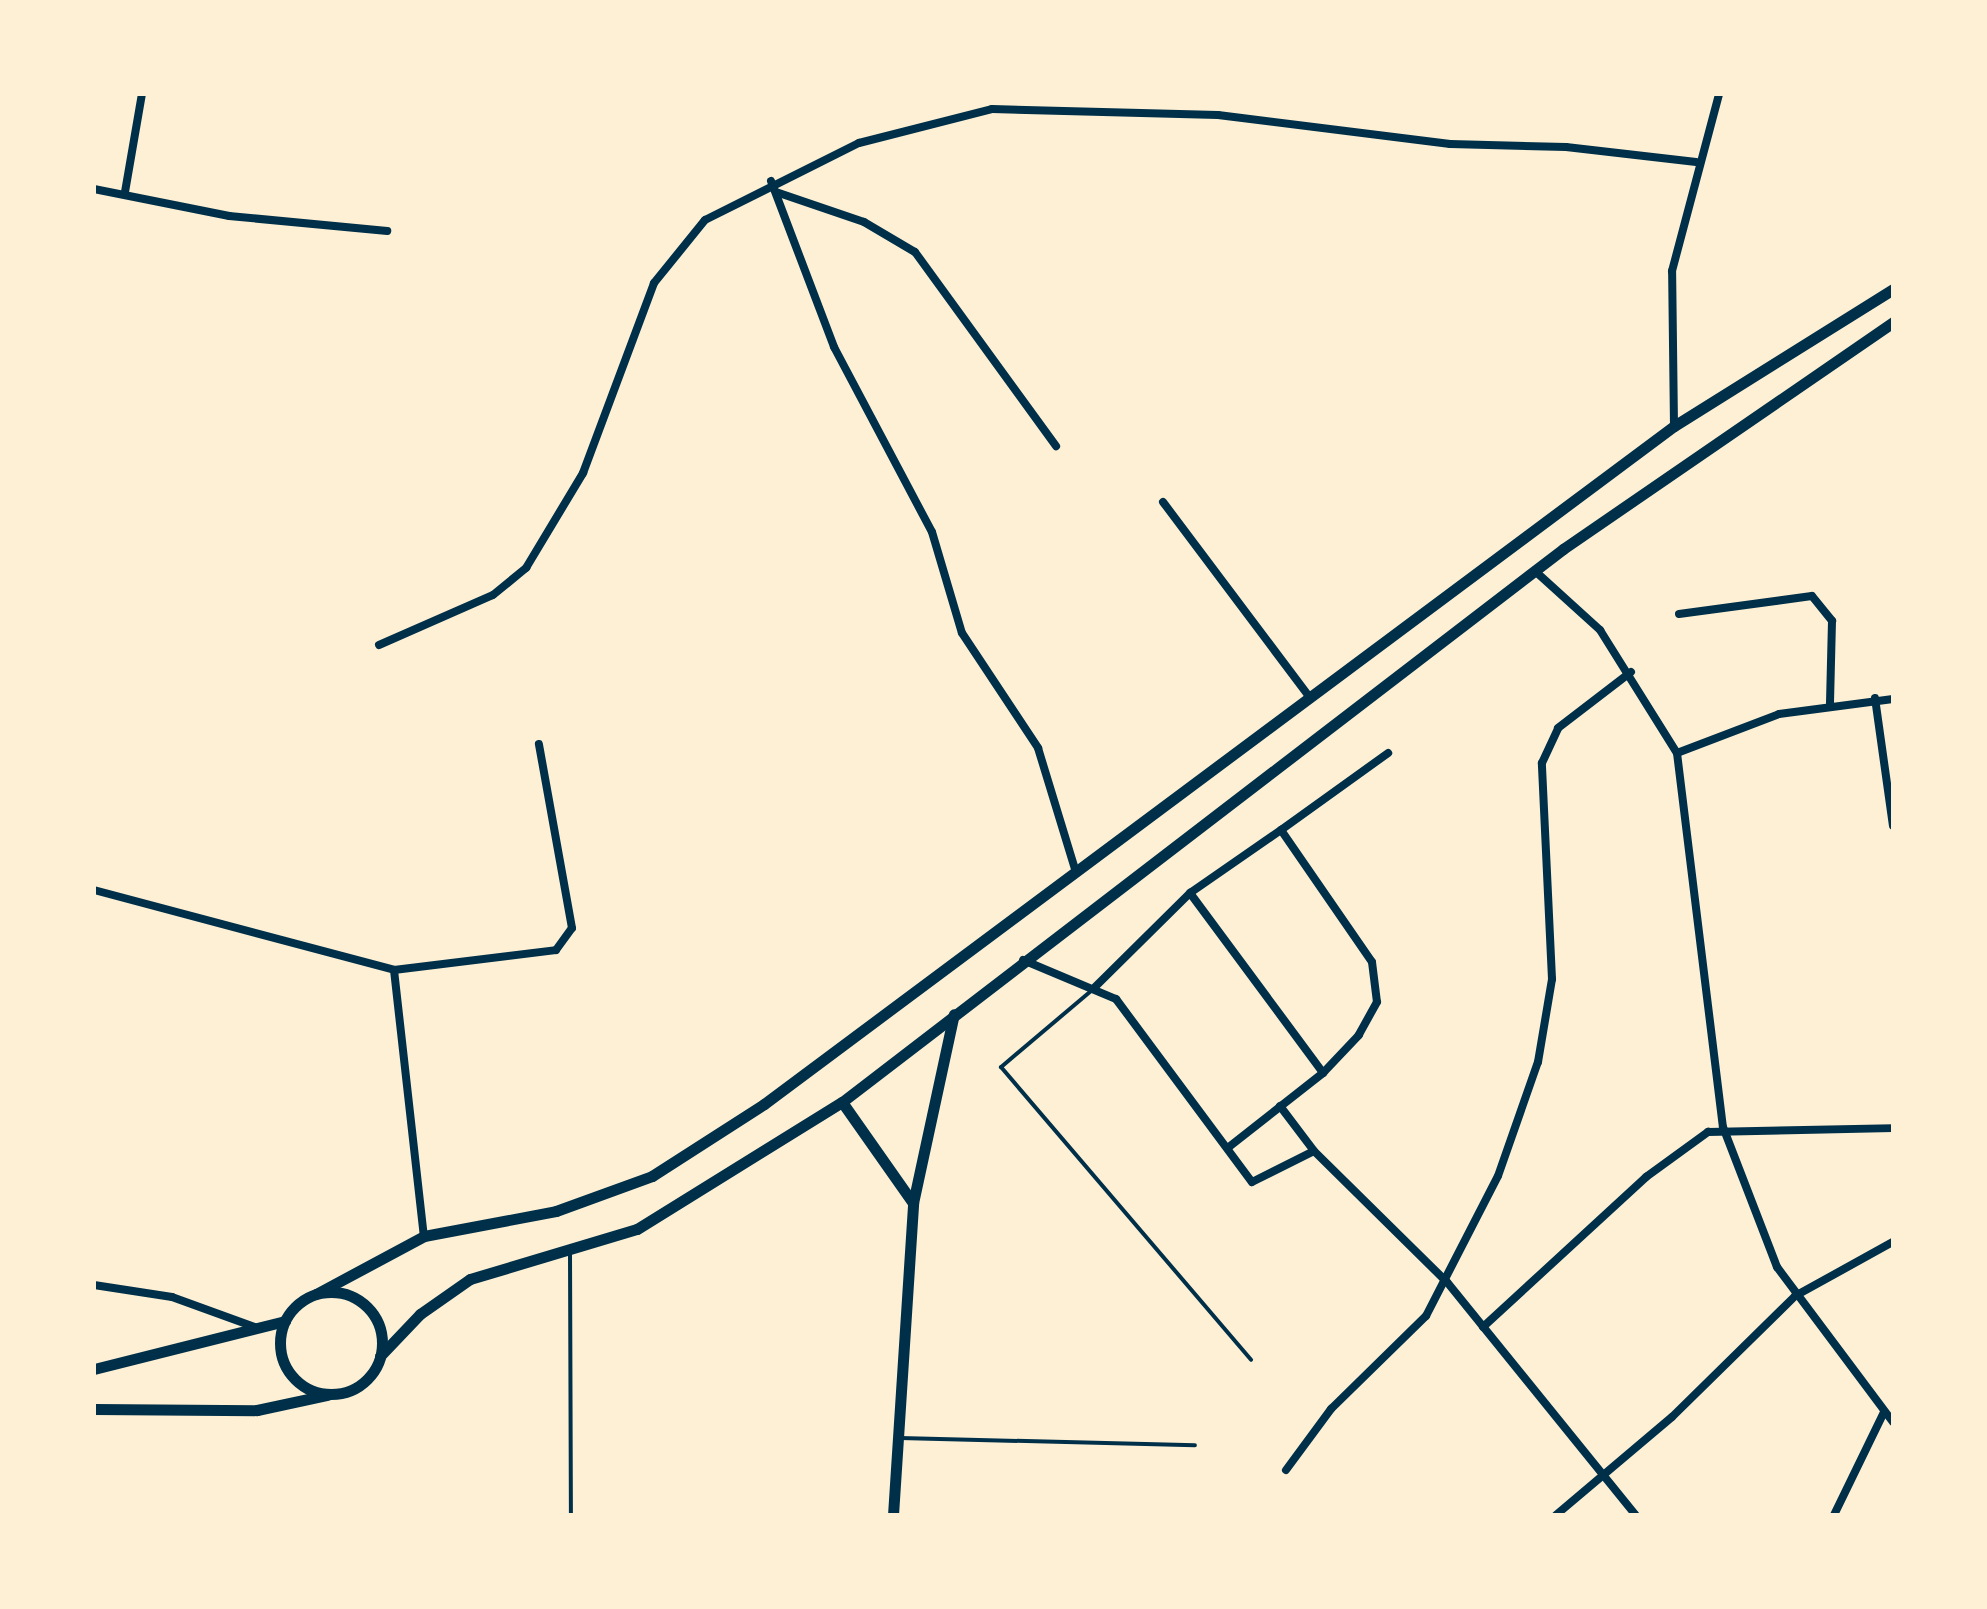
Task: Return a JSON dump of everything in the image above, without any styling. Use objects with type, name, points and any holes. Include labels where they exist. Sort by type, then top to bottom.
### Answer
[{"type":"street","points":[[125,192],[142,94]]},
{"type":"street","points":[[1674,426],[1668,312],[1696,162],[1719,94]]},
{"type":"street","points":[[379,645],[493,595],[526,568],[583,473],[654,283],[705,220],[771,181],[859,143],[992,109],[1218,115],[1450,144],[1696,162]]},
{"type":"street","points":[[771,181],[834,347],[932,532],[962,633],[1038,748],[1076,872]]},
{"type":"street","points":[[94,189],[125,192],[229,216],[387,231]]},
{"type":"street","points":[[776,192],[864,222],[915,252],[1056,446]]},
{"type":"street","points":[[94,1369],[285,1321],[316,1294],[424,1236],[556,1211],[652,1176],[764,1104],[1674,426],[1893,289]]},
{"type":"street","points":[[94,1409],[257,1410],[331,1394],[362,1383],[380,1356],[420,1314],[470,1279],[570,1249],[674,1210],[842,1102],[1023,960],[1535,571],[1788,388],[1893,322]]},
{"type":"street","points":[[1163,502],[1311,699]]},
{"type":"street","points":[[1535,571],[1600,630],[1631,672],[1677,753],[1723,1127],[1795,1296],[1893,1422]]},
{"type":"street","points":[[1679,614],[1812,596],[1832,621],[1830,703]]},
{"type":"street","points":[[1286,1470],[1331,1409],[1426,1316],[1447,1282],[1498,1176],[1538,1062],[1552,979],[1542,763],[1558,728],[1631,672]]},
{"type":"street","points":[[1875,698],[1893,826]]},
{"type":"street","points":[[1677,753],[1830,703],[1893,699]]},
{"type":"street","points":[[94,890],[394,970],[556,950],[567,941],[572,928],[539,744]]},
{"type":"street","points":[[1095,987],[1190,893],[1388,753]]},
{"type":"street","points":[[1229,1147],[1323,1073],[1369,1021],[1378,983],[1372,962],[1281,830]]},
{"type":"street","points":[[1190,893],[1323,1073]]},
{"type":"street","points":[[1023,960],[1095,987],[1116,999],[1229,1147],[1244,1174],[1259,1182],[1314,1151]]},
{"type":"street","points":[[394,970],[424,1236]]},
{"type":"street","points":[[893,1515],[913,1203],[954,1014]]},
{"type":"street","points":[[842,1102],[913,1203]]},
{"type":"street","points":[[1280,1106],[1314,1151],[1447,1282],[1636,1515]]},
{"type":"street","points":[[1483,1327],[1683,1146],[1723,1127],[1893,1128]]},
{"type":"street","points":[[1556,1515],[1603,1477],[1795,1296],[1893,1242]]},
{"type":"street","points":[[94,1285],[172,1297],[258,1328]]},
{"type":"street","points":[[316,1294],[343,1293],[366,1306],[380,1329],[380,1356]]},
{"type":"street","points":[[285,1321],[280,1351],[287,1370],[302,1385],[331,1394]]},
{"type":"street","points":[[1834,1515],[1884,1412]]},
{"type":"lane","points":[[1095,987],[1001,1067],[1251,1360]]},
{"type":"lane","points":[[570,1249],[571,1515]]},
{"type":"lane","points":[[900,1438],[1195,1445]]}]
